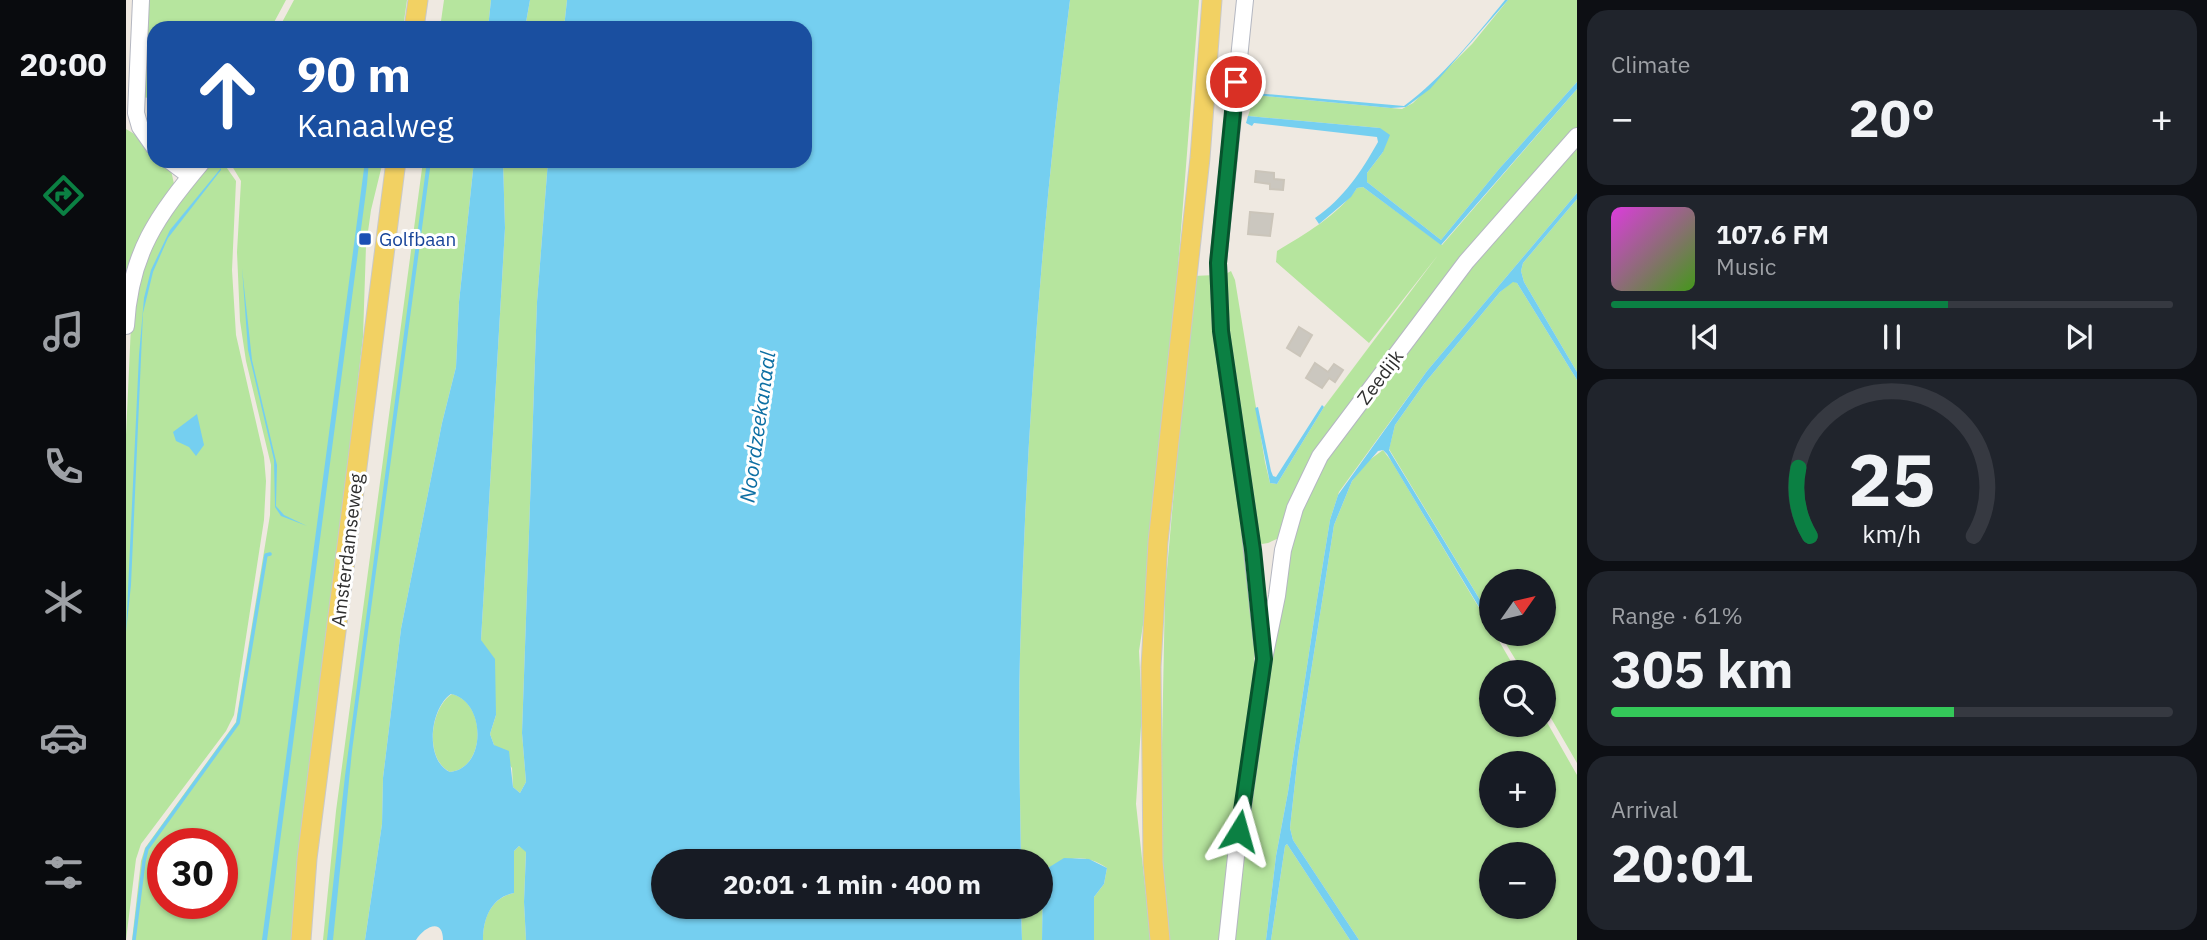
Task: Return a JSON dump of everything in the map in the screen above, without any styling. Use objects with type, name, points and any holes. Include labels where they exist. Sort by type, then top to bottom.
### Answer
[{"type":"main road","points":[[415,21],[418,0]]},
{"type":"main road","points":[[1160,940],[1152,849],[1151,667],[1157,556],[1199,158],[1212,0]]},
{"type":"main road","name":"Amsterdamseweg","points":[[300,940],[315,800],[395,168]]},
{"type":"street","points":[[141,0],[132,121],[147,139]]},
{"type":"street","points":[[1227,940],[1264,659],[1253,550],[1221,331],[1218,263],[1245,0]]},
{"type":"street","name":"Zeedijk","points":[[1264,659],[1283,550],[1295,508],[1320,456],[1466,262],[1577,136]]},
{"type":"street","points":[[179,168],[190,176]]},
{"type":"street","points":[[126,326],[129,292],[141,249],[158,219],[197,168]]},
{"type":"street","points":[[1253,550],[1283,550]]},
{"type":"green space","points":[[146,0],[286,0],[275,21],[147,21],[147,98],[143,97]]},
{"type":"green space","points":[[294,0],[407,0],[404,21],[283,21]]},
{"type":"green space","points":[[444,0],[491,0],[489,21],[441,21]]},
{"type":"green space","points":[[530,0],[567,0],[565,21],[526,21]]},
{"type":"green space","points":[[1070,0],[1199,0],[1173,332],[1149,586],[1139,651],[1142,711],[1136,804],[1151,940],[1094,940],[1094,897],[1104,884],[1107,868],[1082,858],[1067,860],[1053,866],[1053,849],[1021,849],[1019,680],[1026,490],[1043,245]]},
{"type":"green space","points":[[1508,0],[1577,0],[1577,82],[1499,169],[1441,240],[1367,182],[1367,173],[1383,152],[1380,128],[1248,116],[1255,95],[1402,109],[1413,103],[1472,44]]},
{"type":"green space","points":[[1577,89],[1577,129],[1342,417],[1279,538],[1262,544],[1255,537],[1225,316],[1224,275],[1231,271],[1235,280],[1265,462],[1270,483],[1277,484],[1324,407],[1438,255],[1369,343],[1276,262],[1277,251],[1320,224],[1357,188],[1363,187],[1442,245]]},
{"type":"green space","points":[[126,129],[136,135],[147,148],[147,168],[169,168],[174,184],[126,279]]},
{"type":"green space","points":[[1577,142],[1577,193],[1427,371],[1339,492],[1330,520],[1276,856],[1266,940],[1234,940],[1234,910],[1276,619],[1304,499],[1320,466],[1427,321]]},
{"type":"green space","points":[[206,168],[227,168],[236,181],[232,270],[236,335],[264,457],[266,481],[264,520],[234,715],[226,731],[153,828],[147,828],[147,836],[136,859],[126,940],[126,435],[132,303],[142,261],[171,211]]},
{"type":"green space","points":[[233,168],[381,168],[366,246],[363,337],[293,940],[132,940],[141,861],[147,845],[147,919],[238,919],[238,828],[159,828],[236,722],[270,515],[271,465],[246,361],[240,321],[237,252],[241,181]]},
{"type":"green space","points":[[422,168],[473,168],[459,302],[456,367],[442,423],[401,629],[383,778],[382,824],[365,940],[323,940],[336,811]]},
{"type":"green space","points":[[503,168],[547,168],[537,302],[522,733],[526,782],[520,793],[513,787],[512,768],[494,745],[490,734],[496,715],[481,640],[505,228]]},
{"type":"green space","points":[[1577,199],[1577,372],[1524,282],[1521,271],[1523,263]]},
{"type":"green space","points":[[1216,275],[1250,576],[1254,675],[1224,940],[1165,940],[1161,796],[1165,592],[1193,276]]},
{"type":"green space","points":[[1513,281],[1517,283],[1577,380],[1577,763],[1556,727],[1556,660],[1516,660],[1507,646],[1556,646],[1556,569],[1479,569],[1479,598],[1389,449],[1395,425],[1424,384],[1500,292]]},
{"type":"green space","points":[[1383,450],[1479,608],[1479,646],[1502,646],[1510,660],[1479,660],[1479,737],[1555,737],[1577,775],[1577,940],[1359,940],[1293,840],[1290,828],[1298,755],[1334,525],[1352,481],[1368,461]]},
{"type":"green space","points":[[452,694],[463,699],[471,709],[478,734],[471,759],[462,768],[450,772],[436,756],[433,733],[439,710]]},
{"type":"green space","points":[[1287,844],[1350,940],[1271,940]]},
{"type":"green space","points":[[519,846],[526,851],[526,940],[483,940],[490,910],[499,899],[514,893],[514,851]]},
{"type":"green space","points":[[1021,919],[1042,919],[1042,940],[1022,940]]},
{"type":"water","points":[[491,0],[530,0],[526,21],[489,21]]},
{"type":"water","name":"Noordzeekanaal","points":[[567,0],[1070,0],[1043,245],[1026,490],[1019,680],[1021,849],[651,849],[651,919],[1021,919],[1022,940],[526,940],[526,852],[519,846],[514,851],[514,893],[499,899],[490,910],[483,940],[443,940],[440,928],[432,926],[416,940],[365,940],[382,824],[383,778],[401,629],[442,423],[456,367],[459,302],[473,168],[503,168],[505,228],[481,640],[495,659],[496,715],[490,734],[494,745],[509,751],[513,787],[520,793],[526,782],[522,733],[537,302],[547,168],[812,168],[812,21],[565,21]],"holes":[[[451,694],[463,699],[476,721],[478,734],[471,759],[462,768],[450,772],[436,757],[433,746],[438,710]]]},
{"type":"water","points":[[1505,0],[1508,0],[1430,89],[1406,107],[1391,108],[1255,95],[1404,106],[1445,70]]},
{"type":"water","points":[[1577,82],[1577,89],[1441,245],[1363,187],[1357,188],[1351,197],[1319,224],[1315,218],[1335,202],[1351,184],[1378,142],[1377,137],[1254,123],[1252,126],[1246,123],[1248,116],[1380,128],[1390,135],[1383,152],[1367,173],[1367,182],[1441,240],[1499,169]]},
{"type":"water","points":[[221,168],[168,238],[153,272],[143,313],[131,585],[126,632],[139,355],[144,298],[151,270],[170,230]]},
{"type":"water","points":[[364,168],[368,168],[267,940],[262,940]]},
{"type":"water","points":[[426,168],[430,168],[352,751],[333,940],[327,940],[345,776]]},
{"type":"water","points":[[1577,193],[1577,199],[1523,263],[1521,271],[1524,282],[1577,372],[1577,380],[1517,283],[1513,282],[1500,292],[1424,384],[1395,425],[1389,450],[1479,598],[1479,607],[1383,450],[1378,451],[1352,481],[1334,525],[1298,755],[1290,828],[1293,840],[1359,940],[1350,940],[1287,844],[1271,940],[1266,940],[1276,856],[1330,520],[1338,495],[1427,371]]},
{"type":"water","points":[[242,268],[252,360],[277,465],[276,506],[284,515],[307,526],[281,516],[275,507],[274,460],[248,350]]},
{"type":"water","points":[[1322,405],[1324,407],[1277,484],[1270,483],[1255,408],[1258,407],[1271,471],[1276,477]]},
{"type":"water","points":[[197,414],[204,445],[196,456],[189,447],[176,441],[173,432]]},
{"type":"water","points":[[1064,858],[1089,859],[1107,868],[1104,884],[1094,897],[1094,940],[1042,940],[1042,919],[1053,919],[1053,865]]},
{"type":"building","points":[[1256,171],[1274,173],[1274,179],[1284,180],[1283,190],[1270,189],[1270,184],[1255,182]]},
{"type":"building","points":[[1250,212],[1273,214],[1270,236],[1248,234]]},
{"type":"building","points":[[1299,327],[1312,335],[1300,356],[1287,348]]},
{"type":"building","points":[[1315,363],[1328,372],[1334,364],[1343,370],[1335,382],[1329,378],[1322,388],[1306,378]]},
{"type":"waterway","points":[[134,940],[147,849],[238,723],[266,555],[270,554]]},
{"type":"place","name":"Golfbaan","points":[[365,239]]},
{"type":"route","points":[[1236,82],[1218,263],[1221,331],[1253,550],[1264,659],[1239,831]]}]
